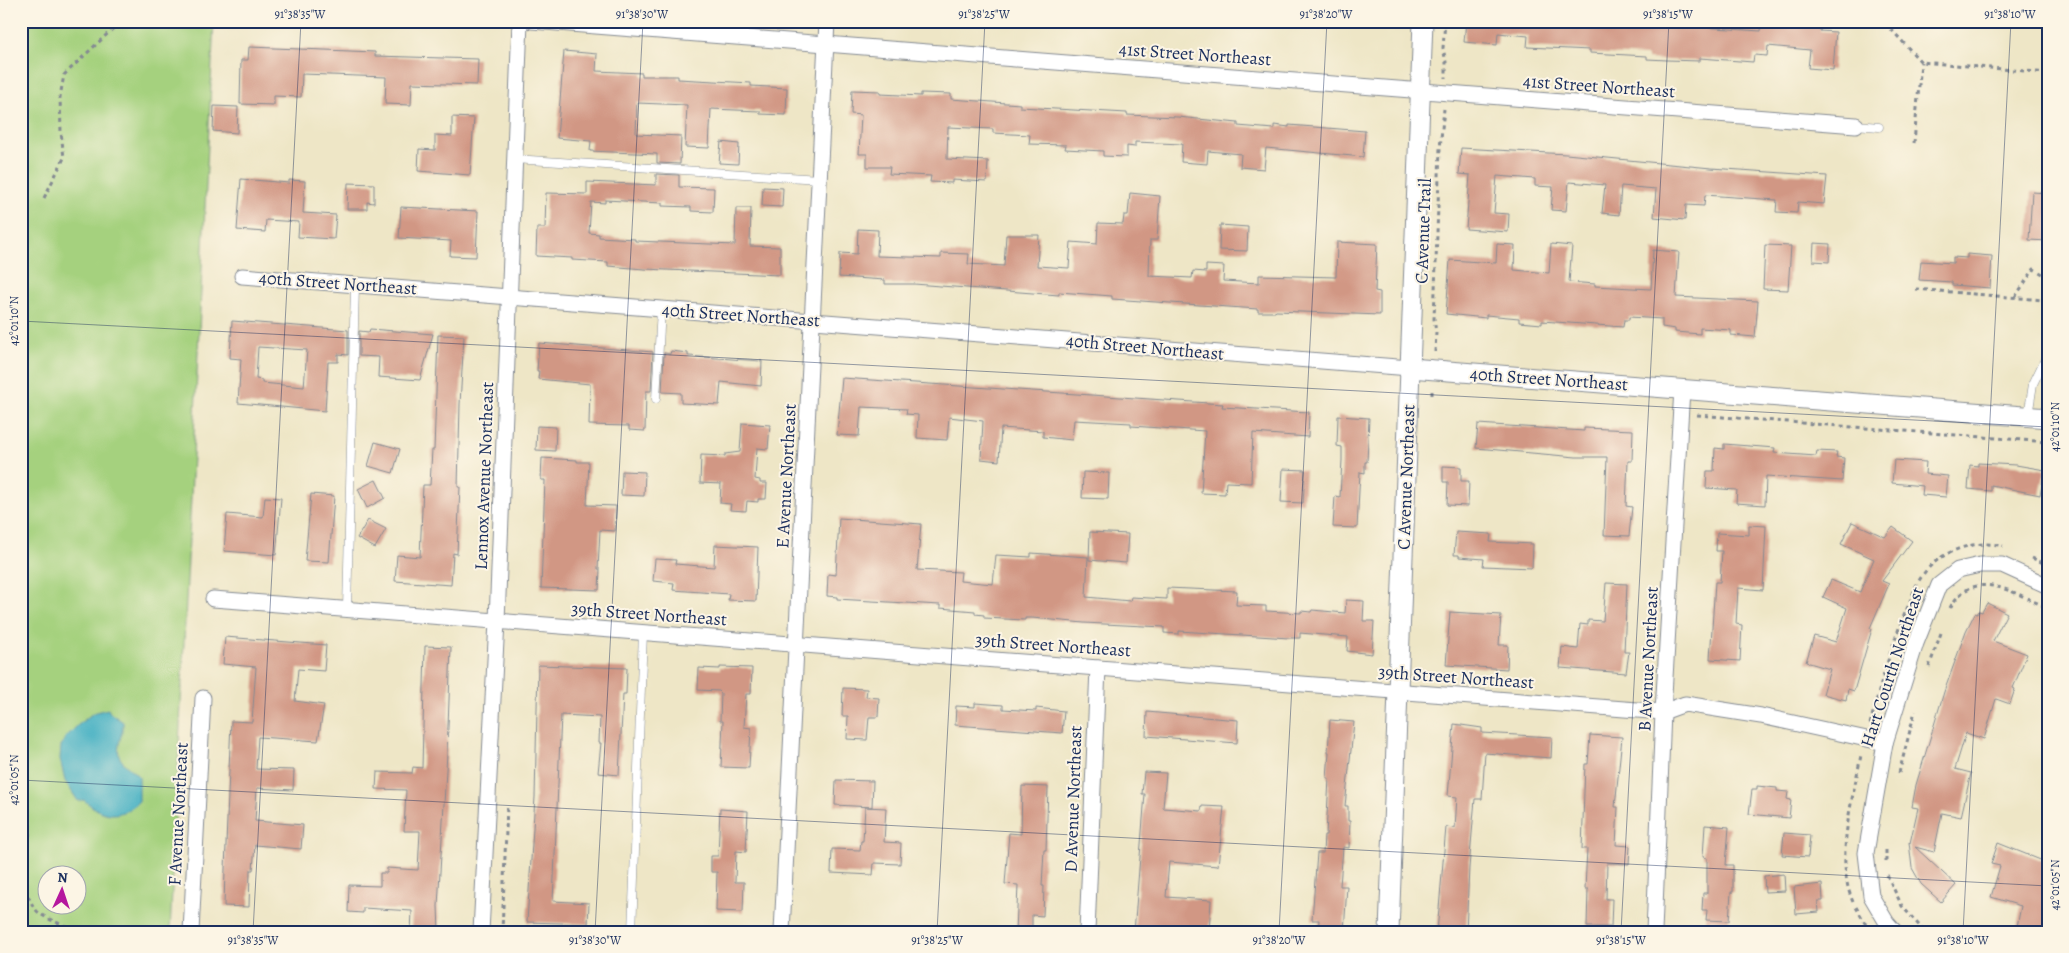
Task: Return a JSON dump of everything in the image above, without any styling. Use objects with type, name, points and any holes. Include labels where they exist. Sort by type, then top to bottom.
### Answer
[{"type":"street","name":"Lennox Avenue Northeast","points":[[481,932],[497,621],[520,21]]},
{"type":"street","name":"41st Street Northeast","points":[[532,21],[1856,125]]},
{"type":"street","name":"E Avenue Northeast","points":[[782,932],[827,21]]},
{"type":"street","name":"C Avenue Northeast","points":[[1388,932],[1399,692],[1424,21]]},
{"type":"street","name":"40th Street Northeast","points":[[242,276],[2048,418]]},
{"type":"street","name":"B Avenue Northeast","points":[[1654,932],[1663,712],[1682,389]]},
{"type":"street","name":"Hart Courth Northeast","points":[[1891,928],[1871,896],[1866,853],[1884,743],[1916,643],[1939,585],[1958,570],[1980,565],[2002,565],[2048,586]]},
{"type":"street","name":"39th Street Northeast","points":[[214,599],[1663,712],[1685,704],[1761,716],[1884,743]]},
{"type":"street","name":"D Avenue Northeast","points":[[1087,932],[1098,668]]},
{"type":"street","name":"F Avenue Northeast","points":[[191,932],[203,698]]},
{"type":"lane","points":[[1856,125],[1879,126]]},
{"type":"lane","points":[[514,159],[819,179]]},
{"type":"lane","points":[[347,609],[356,285]]},
{"type":"lane","points":[[656,399],[661,309]]},
{"type":"lane","points":[[2028,416],[2033,384],[2048,353]]},
{"type":"lane","points":[[632,932],[643,632]]},
{"type":"path","points":[[44,198],[64,158],[60,97],[64,75],[121,21]]},
{"type":"path","points":[[1445,21],[1443,48],[1446,62],[1445,81]]},
{"type":"path","points":[[1891,29],[1921,62],[2048,72]]},
{"type":"path","points":[[1914,143],[1921,62]]},
{"type":"path","name":"C Avenue Trail","points":[[1435,353],[1436,332],[1434,320],[1440,148],[1444,110]]},
{"type":"path","points":[[2015,297],[2034,269],[2048,277]]},
{"type":"path","points":[[1916,289],[2043,300],[2048,292]]},
{"type":"path","points":[[1432,387],[1432,395]]},
{"type":"path","points":[[1691,414],[2048,442]]},
{"type":"path","points":[[1948,614],[1959,595],[1971,588],[1984,584],[2002,588],[2048,608]]},
{"type":"path","points":[[1929,668],[1941,632]]},
{"type":"path","points":[[1899,774],[1915,710]]},
{"type":"path","points":[[21,803],[29,821],[29,837],[23,857],[22,874],[26,891],[38,912],[60,924],[86,932]]},
{"type":"path","points":[[1886,846],[1886,866],[1891,885],[1909,917],[1924,932]]},
{"type":"green space","points":[[21,21],[214,21],[170,932],[21,932]]},
{"type":"water","points":[[108,709],[110,713],[123,722],[118,752],[120,757],[139,777],[139,801],[118,814],[104,813],[84,800],[78,801],[65,781],[60,759],[61,746],[65,738],[93,713]]},
{"type":"building","points":[[1466,21],[1536,21],[1624,28],[1625,26],[1643,27],[1644,21],[1654,21],[1670,22],[1669,25],[1761,31],[1762,21],[1821,23],[1820,31],[1836,32],[1833,70],[1808,68],[1810,50],[1768,46],[1767,56],[1754,55],[1753,62],[1700,58],[1700,61],[1647,59],[1647,56],[1590,53],[1590,50],[1527,47],[1528,36],[1498,33],[1497,45],[1464,42]]},
{"type":"building","points":[[249,47],[375,52],[375,56],[478,59],[477,85],[412,83],[411,105],[385,104],[386,77],[302,74],[301,97],[274,96],[274,105],[240,104],[241,60],[248,60]]},
{"type":"building","points":[[564,51],[597,54],[596,71],[642,73],[642,76],[678,76],[678,79],[751,83],[751,86],[787,88],[786,115],[760,114],[760,111],[711,109],[709,148],[685,147],[687,105],[637,103],[636,134],[681,136],[680,164],[657,163],[657,154],[590,151],[591,141],[557,138]]},
{"type":"building","points":[[852,90],[880,91],[880,94],[921,96],[921,93],[951,94],[951,99],[1020,104],[1020,107],[1178,117],[1274,129],[1274,125],[1289,127],[1289,125],[1365,131],[1363,157],[1266,148],[1264,169],[1240,167],[1241,154],[1208,151],[1207,164],[1181,162],[1182,144],[1135,142],[1135,147],[1127,146],[1127,157],[1103,156],[1103,151],[1065,149],[1066,145],[1029,144],[1030,135],[993,133],[993,129],[948,127],[947,159],[988,161],[987,182],[952,180],[952,183],[930,182],[931,176],[889,174],[890,167],[867,167],[867,154],[859,154],[861,115],[851,114]]},
{"type":"building","points":[[214,106],[238,107],[237,133],[213,131]]},
{"type":"building","points":[[452,117],[474,118],[470,175],[418,171],[419,149],[435,150],[435,135],[452,136]]},
{"type":"building","points":[[721,142],[739,144],[738,164],[719,163]]},
{"type":"building","points":[[1461,148],[1566,154],[1711,168],[1827,176],[1824,204],[1798,202],[1797,213],[1776,212],[1777,200],[1705,195],[1704,206],[1686,205],[1685,220],[1654,217],[1656,189],[1621,186],[1619,215],[1602,213],[1605,185],[1569,182],[1566,211],[1551,210],[1553,187],[1535,186],[1535,179],[1497,176],[1494,213],[1509,214],[1508,232],[1466,229],[1470,175],[1459,174]]},
{"type":"building","points":[[656,174],[679,175],[679,187],[714,188],[713,212],[691,211],[691,207],[662,206],[662,203],[605,200],[605,203],[591,202],[589,233],[599,234],[599,237],[635,239],[635,241],[735,245],[736,208],[751,208],[750,246],[780,247],[780,275],[644,269],[608,266],[608,262],[536,256],[537,228],[545,228],[546,193],[587,194],[587,182],[656,185]]},
{"type":"building","points":[[241,179],[289,183],[289,180],[305,181],[303,213],[336,215],[334,239],[298,237],[299,222],[266,220],[265,232],[237,230]]},
{"type":"building","points":[[348,183],[374,184],[374,203],[367,202],[367,209],[347,209]]},
{"type":"building","points":[[763,187],[783,188],[782,207],[762,206]]},
{"type":"building","points":[[2032,192],[2048,193],[2048,241],[2029,240]]},
{"type":"building","points":[[1130,193],[1160,196],[1157,240],[1150,240],[1149,276],[1192,278],[1193,271],[1206,272],[1206,265],[1224,266],[1223,281],[1259,283],[1259,275],[1336,277],[1337,242],[1377,244],[1375,291],[1380,292],[1380,315],[1258,312],[1258,309],[1112,299],[1112,296],[1059,292],[1059,295],[914,284],[885,284],[885,280],[839,277],[840,253],[857,254],[858,229],[878,230],[877,256],[941,258],[941,253],[969,254],[968,264],[1004,266],[1006,235],[1039,235],[1037,266],[1069,268],[1071,242],[1097,244],[1098,223],[1123,224],[1124,215],[1128,215]]},
{"type":"building","points":[[401,207],[478,211],[476,257],[450,256],[451,241],[399,238]]},
{"type":"building","points":[[1220,225],[1248,227],[1247,251],[1219,250]]},
{"type":"building","points":[[1814,243],[1830,244],[1829,262],[1813,261]]},
{"type":"building","points":[[1497,244],[1515,245],[1514,270],[1549,273],[1551,244],[1572,246],[1569,282],[1595,284],[1595,286],[1651,289],[1653,250],[1679,252],[1676,297],[1758,301],[1755,337],[1731,335],[1731,330],[1700,328],[1700,334],[1675,332],[1675,329],[1662,327],[1662,319],[1629,317],[1629,320],[1624,320],[1623,327],[1542,321],[1542,324],[1519,322],[1519,318],[1486,315],[1486,318],[1446,314],[1450,260],[1496,263]]},
{"type":"building","points":[[1765,245],[1791,246],[1788,290],[1763,289]]},
{"type":"building","points":[[1967,254],[1992,256],[1990,288],[1952,285],[1952,282],[1919,280],[1921,261],[1953,263],[1953,257],[1967,258]]},
{"type":"building","points":[[232,321],[348,330],[348,355],[338,354],[338,362],[328,362],[325,411],[238,403],[241,359],[230,358]],"holes":[[[258,347],[307,350],[304,387],[262,383],[262,380],[256,379]]]},
{"type":"building","points":[[370,329],[433,334],[420,380],[378,377],[379,357],[359,356],[359,331],[369,332]]},
{"type":"building","points":[[438,335],[464,336],[460,404],[458,487],[460,487],[457,554],[453,553],[451,585],[395,581],[397,555],[420,557],[423,485],[430,485],[432,450],[434,450]]},
{"type":"building","points":[[539,343],[653,352],[651,391],[646,391],[645,431],[629,430],[629,426],[589,425],[590,384],[538,379]]},
{"type":"building","points":[[671,351],[688,353],[688,356],[762,361],[761,386],[721,382],[719,405],[681,403],[681,393],[662,392],[664,353],[670,354]]},
{"type":"building","points":[[842,378],[1223,404],[1222,407],[1309,412],[1308,437],[1253,433],[1251,483],[1226,482],[1225,494],[1201,493],[1205,431],[1131,426],[1131,423],[1074,420],[1072,440],[1043,437],[1043,431],[1001,428],[999,461],[981,459],[983,421],[949,417],[947,440],[917,438],[918,415],[906,414],[907,409],[861,407],[859,436],[837,435]]},
{"type":"building","points":[[1338,416],[1369,418],[1367,462],[1365,462],[1365,473],[1360,472],[1357,528],[1333,527],[1335,496],[1340,497],[1342,460],[1342,447],[1337,446]]},
{"type":"building","points":[[742,423],[770,425],[768,449],[757,448],[755,479],[760,480],[760,483],[767,483],[766,499],[758,499],[758,502],[747,501],[746,511],[730,510],[731,504],[720,503],[721,484],[700,483],[701,455],[725,456],[725,454],[740,452]]},
{"type":"building","points":[[1478,424],[1584,431],[1584,428],[1633,430],[1632,461],[1628,461],[1626,506],[1632,507],[1629,536],[1604,535],[1607,457],[1576,457],[1476,448]]},
{"type":"building","points":[[537,426],[556,427],[555,451],[536,450]]},
{"type":"building","points":[[375,442],[400,449],[393,473],[368,466]]},
{"type":"building","points":[[1724,444],[1775,448],[1774,453],[1816,456],[1817,451],[1837,452],[1836,457],[1844,458],[1842,481],[1766,476],[1765,505],[1736,503],[1737,490],[1706,488],[1707,471],[1714,471],[1715,448],[1724,449]]},
{"type":"building","points":[[542,458],[589,462],[587,505],[616,506],[615,531],[600,530],[599,590],[541,588],[545,480],[541,480]]},
{"type":"building","points":[[1894,460],[1926,462],[1925,474],[1948,476],[1946,497],[1922,495],[1923,486],[1892,483]]},
{"type":"building","points":[[1978,463],[2016,465],[2045,470],[2040,495],[1991,485],[1991,491],[1968,489],[1970,465],[1978,466]]},
{"type":"building","points":[[1443,466],[1461,467],[1461,481],[1469,481],[1468,506],[1447,505],[1448,482],[1443,482]]},
{"type":"building","points":[[1283,469],[1305,470],[1303,503],[1281,502]]},
{"type":"building","points":[[622,471],[645,472],[644,496],[621,495]]},
{"type":"building","points":[[1083,472],[1109,473],[1108,499],[1082,498]]},
{"type":"building","points":[[376,480],[385,498],[367,508],[358,489]]},
{"type":"building","points":[[311,494],[334,496],[329,562],[305,561]]},
{"type":"building","points":[[265,497],[281,498],[276,555],[224,551],[227,514],[263,517]]},
{"type":"building","points":[[839,518],[921,524],[917,570],[961,572],[960,581],[993,584],[996,555],[1031,557],[1031,553],[1088,557],[1086,597],[1130,601],[1131,597],[1167,599],[1167,588],[1237,591],[1236,605],[1266,606],[1266,611],[1301,613],[1301,611],[1311,612],[1312,610],[1345,613],[1346,600],[1364,601],[1363,621],[1374,621],[1372,654],[1347,651],[1348,637],[1300,633],[1300,638],[1289,638],[1179,631],[1179,634],[1164,633],[1164,627],[1032,618],[1025,618],[1025,620],[984,618],[984,615],[975,614],[975,611],[940,608],[940,605],[837,599],[837,597],[827,596],[828,574],[836,575]]},
{"type":"building","points":[[368,520],[386,529],[375,548],[357,538]]},
{"type":"building","points":[[1852,522],[1885,537],[1893,527],[1912,541],[1882,581],[1889,584],[1870,628],[1872,629],[1854,691],[1848,689],[1846,700],[1823,694],[1830,669],[1806,662],[1814,636],[1836,642],[1847,608],[1823,597],[1831,580],[1860,592],[1874,559],[1841,544]]},
{"type":"building","points":[[1749,525],[1766,526],[1763,590],[1738,588],[1736,624],[1742,625],[1740,661],[1710,659],[1715,582],[1720,582],[1722,551],[1716,551],[1717,533],[1749,535]]},
{"type":"building","points":[[1090,532],[1128,534],[1126,563],[1089,560]]},
{"type":"building","points":[[1456,532],[1491,534],[1490,542],[1533,544],[1532,568],[1483,566],[1484,559],[1454,555]]},
{"type":"building","points":[[715,545],[758,547],[756,601],[728,600],[729,594],[673,590],[674,583],[653,581],[655,559],[676,560],[675,564],[714,567]]},
{"type":"building","points":[[1606,583],[1627,584],[1624,652],[1629,652],[1626,673],[1560,668],[1562,647],[1578,649],[1580,624],[1588,625],[1588,620],[1603,621]]},
{"type":"building","points":[[1987,603],[2007,613],[1993,641],[2027,654],[2013,688],[2015,689],[2010,704],[1996,699],[1984,739],[1966,733],[1955,769],[1971,773],[1961,817],[1942,813],[1934,852],[1915,847],[1956,885],[1941,902],[1921,884],[1912,868],[1909,842],[1918,808],[1912,807],[1916,785],[1944,692],[1966,631],[1975,613],[1982,612]]},
{"type":"building","points":[[1450,612],[1501,615],[1499,645],[1508,645],[1507,669],[1446,665]]},
{"type":"building","points":[[225,637],[326,645],[324,671],[298,669],[295,701],[324,705],[318,741],[258,737],[256,769],[294,770],[293,790],[257,788],[255,821],[303,825],[301,849],[255,845],[253,870],[250,870],[249,907],[224,906],[225,869],[231,721],[252,722],[256,667],[223,664]]},
{"type":"building","points":[[425,646],[451,647],[438,906],[439,932],[411,932],[412,911],[363,908],[363,913],[348,912],[349,885],[380,886],[380,873],[387,873],[387,868],[418,870],[420,831],[404,831],[406,790],[376,789],[377,772],[412,773],[413,767],[422,768]]},
{"type":"building","points":[[538,665],[627,668],[626,694],[623,694],[619,775],[598,773],[601,743],[599,743],[600,717],[561,715],[553,901],[589,903],[588,924],[527,922],[535,797]]},
{"type":"building","points":[[720,667],[752,668],[751,694],[746,694],[744,727],[751,728],[749,768],[721,767],[723,721],[720,721],[721,693],[719,691],[698,690],[699,668],[720,669]]},
{"type":"building","points":[[843,688],[867,689],[866,697],[879,698],[878,717],[869,717],[867,740],[847,739],[848,716],[842,716]]},
{"type":"building","points":[[975,703],[1003,705],[1003,709],[1036,711],[1036,708],[1064,711],[1062,733],[955,725],[956,706],[975,707]]},
{"type":"building","points":[[1147,712],[1238,720],[1237,743],[1146,736]]},
{"type":"building","points":[[1330,720],[1354,722],[1345,806],[1348,806],[1348,821],[1350,821],[1349,848],[1343,847],[1340,886],[1347,886],[1344,932],[1318,932],[1319,920],[1312,920],[1317,853],[1323,853],[1324,835],[1326,835]]},
{"type":"building","points":[[1454,724],[1482,728],[1482,733],[1552,737],[1551,758],[1485,753],[1482,799],[1475,799],[1466,932],[1437,932],[1446,827],[1455,828],[1457,797],[1448,796]]},
{"type":"building","points":[[1590,735],[1622,737],[1615,807],[1618,807],[1616,845],[1630,846],[1629,864],[1607,863],[1606,899],[1612,899],[1611,927],[1587,927],[1588,889],[1585,889],[1587,849],[1582,849],[1585,764],[1588,764]]},
{"type":"building","points":[[1144,772],[1166,773],[1163,808],[1201,811],[1202,806],[1224,807],[1218,866],[1169,862],[1166,897],[1211,900],[1209,932],[1134,932],[1145,794],[1142,794]]},
{"type":"building","points":[[836,780],[873,781],[872,807],[835,805]]},
{"type":"building","points":[[1022,786],[1048,787],[1046,850],[1044,850],[1042,886],[1044,886],[1043,916],[1032,915],[1032,932],[1016,932],[1018,885],[1005,884],[1009,833],[1021,834]]},
{"type":"building","points":[[1757,786],[1777,788],[1777,791],[1788,792],[1787,799],[1791,800],[1789,818],[1749,814],[1752,789],[1757,789]]},
{"type":"building","points":[[865,807],[886,808],[884,842],[901,843],[900,864],[874,863],[873,875],[831,873],[832,849],[860,850],[861,841],[863,841]]},
{"type":"building","points":[[720,809],[748,811],[746,852],[736,851],[735,882],[744,882],[743,912],[716,911],[717,872],[711,872],[711,856],[718,856]]},
{"type":"building","points":[[1705,825],[1729,827],[1726,865],[1733,865],[1733,892],[1731,892],[1729,921],[1706,920],[1707,910],[1702,910],[1703,893],[1707,893],[1707,858],[1703,857]]},
{"type":"building","points":[[1784,833],[1810,835],[1808,857],[1782,855]]},
{"type":"building","points":[[1998,843],[2048,863],[2048,932],[2016,932],[2021,906],[1991,897],[2000,866],[1991,864]]},
{"type":"building","points":[[1784,874],[1785,891],[1765,892],[1764,876]]},
{"type":"building","points":[[1822,884],[1823,901],[1818,901],[1819,912],[1796,914],[1794,887]]}]
